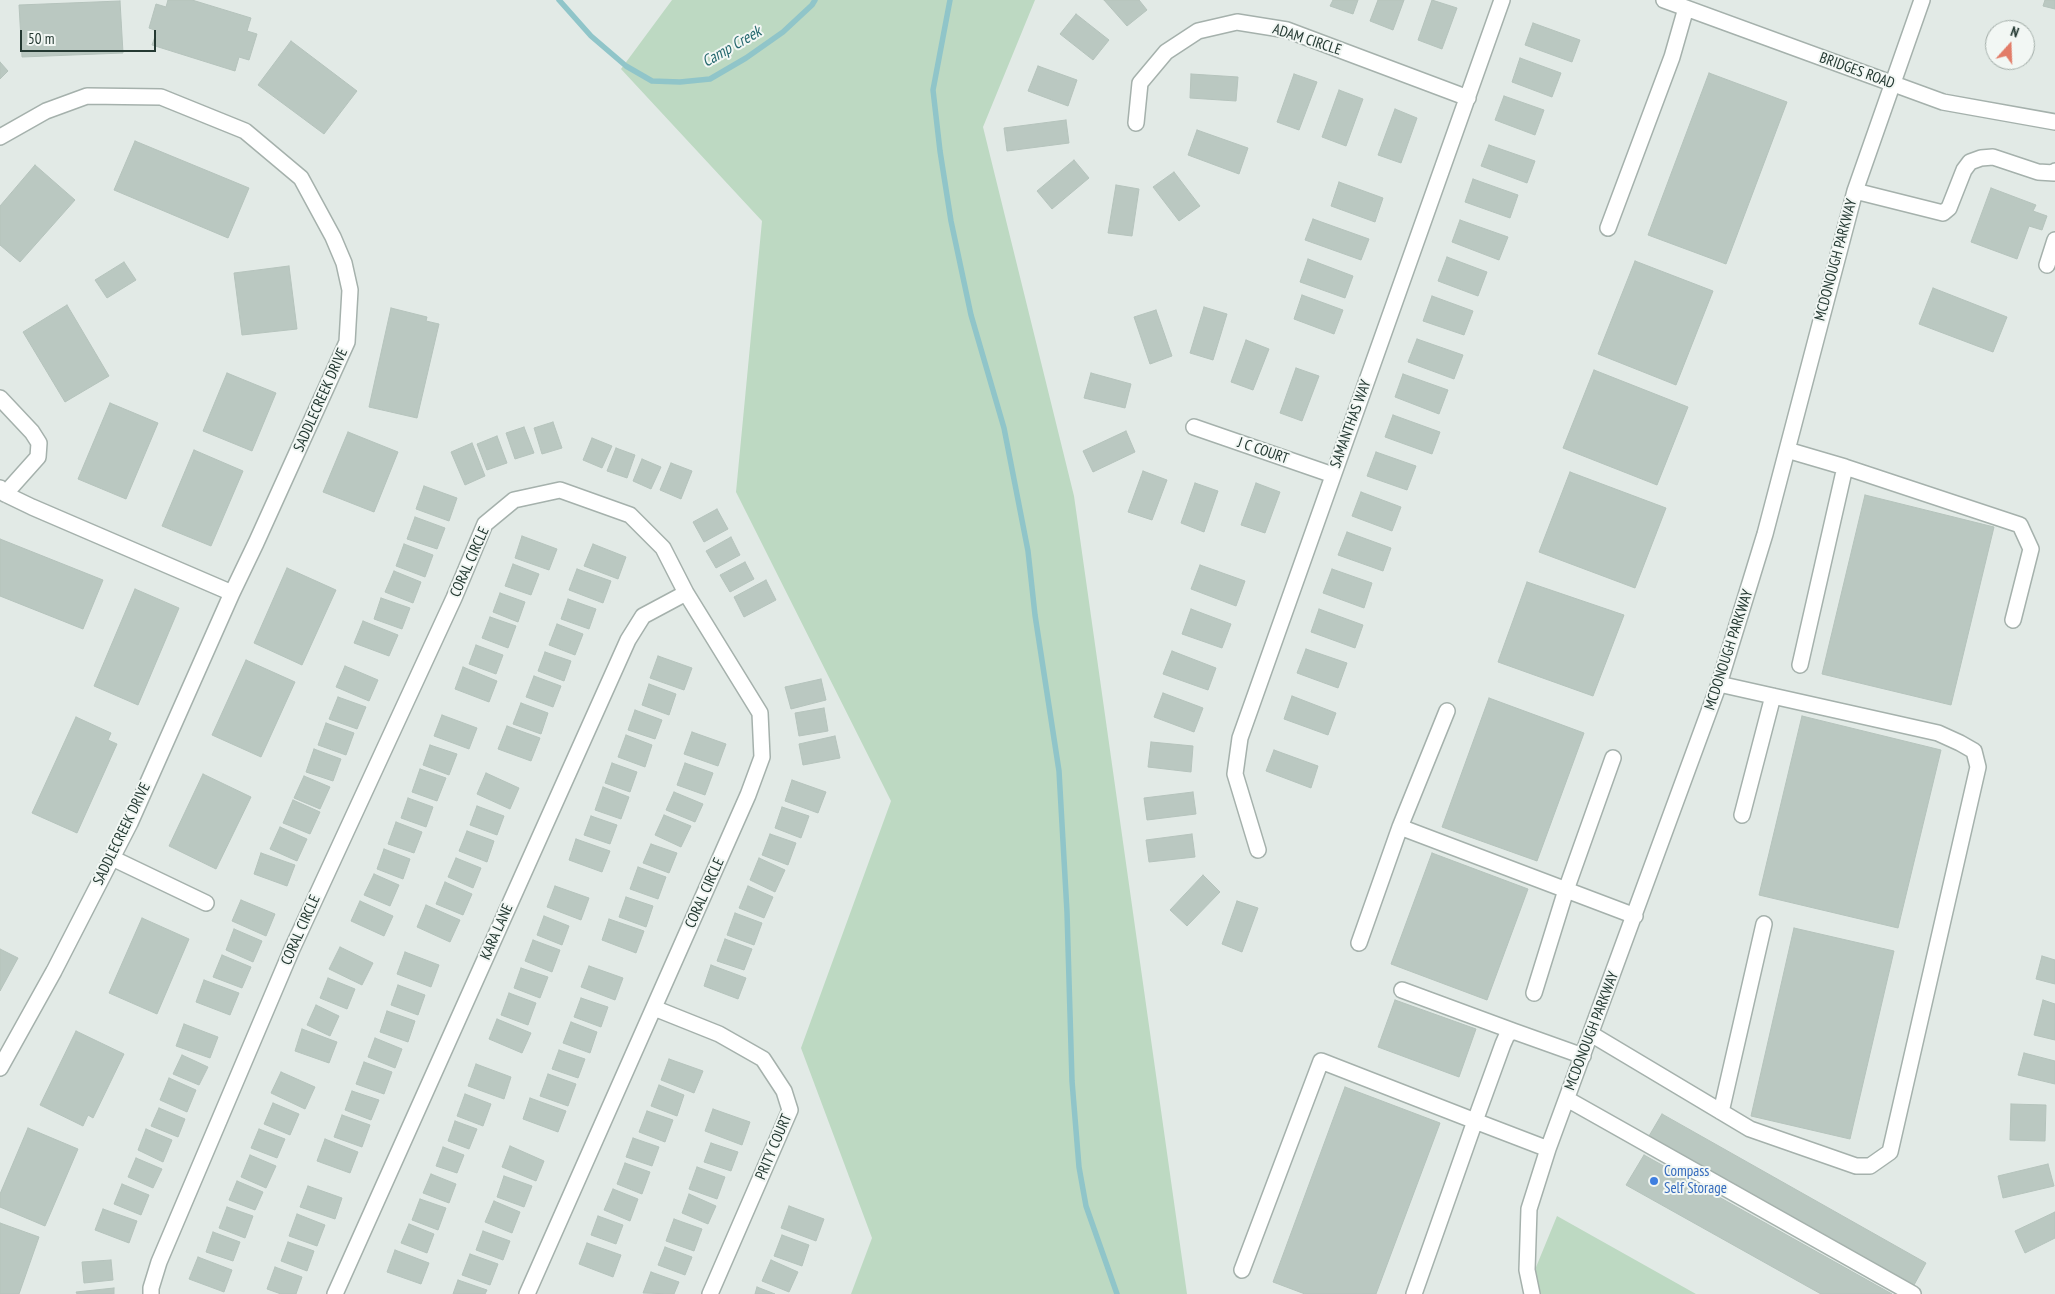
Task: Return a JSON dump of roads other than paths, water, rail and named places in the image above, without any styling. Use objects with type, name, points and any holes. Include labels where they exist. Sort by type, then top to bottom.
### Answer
[{"type":"street","name":"SAMANTHAS WAY","points":[[1258,850],[1235,774],[1240,738],[1502,0]]},
{"type":"street","name":"BRIDGES ROAD","points":[[1664,0],[1943,102],[2055,122]]},
{"type":"street","name":"MCDONOUGH PARKWAY","points":[[1532,1294],[1527,1270],[1529,1209],[1566,1099],[1720,684],[1765,534],[1855,191],[1922,0]]},
{"type":"street","points":[[1608,228],[1672,57],[1686,8]]},
{"type":"street","name":"ADAM CIRCLE","points":[[1136,122],[1140,83],[1166,52],[1198,31],[1237,22],[1287,30],[1468,98]]},
{"type":"street","name":"SADDLECREEK DRIVE","points":[[0,137],[46,110],[87,96],[161,97],[245,131],[301,178],[333,237],[344,263],[350,290],[347,342],[232,593],[130,823],[54,970],[0,1068]]},
{"type":"street","points":[[1855,191],[1943,213],[1949,208],[1964,170],[1970,162],[1981,158],[1994,157],[2038,172],[2055,173]]},
{"type":"street","points":[[2047,265],[2055,240]]},
{"type":"street","points":[[0,398],[32,432],[39,443],[38,457],[3,491],[232,593]]},
{"type":"street","name":"J C COURT","points":[[1194,427],[1333,475]]},
{"type":"street","points":[[1787,450],[2020,525],[2031,549],[2013,620]]},
{"type":"street","points":[[1800,665],[1845,468]]},
{"type":"street","name":"CORAL CIRCLE","points":[[151,1294],[159,1262],[292,950],[454,598],[485,524],[514,500],[560,490],[630,515],[663,548],[686,593],[760,713],[762,757],[748,795],[527,1294]]},
{"type":"street","name":"KARA LANE","points":[[335,1294],[628,640],[643,616],[686,593]]},
{"type":"street","points":[[1591,1034],[1750,1130],[1856,1166],[1870,1166],[1890,1152],[1978,767],[1974,752],[1960,742],[1938,733],[1720,684]]},
{"type":"street","points":[[1742,815],[1774,696]]},
{"type":"street","points":[[1359,943],[1400,827],[1447,711]]},
{"type":"street","points":[[1534,992],[1566,890],[1613,758]]},
{"type":"street","points":[[1400,827],[1635,916]]},
{"type":"street","points":[[112,858],[206,904]]},
{"type":"street","points":[[1721,1112],[1764,924]]},
{"type":"street","points":[[1402,990],[1583,1056]]},
{"type":"street","name":"PRITY COURT","points":[[654,1008],[719,1034],[762,1058],[784,1091],[790,1110],[710,1294]]},
{"type":"street","points":[[1414,1294],[1503,1044],[1507,1035],[1513,1031]]},
{"type":"street","points":[[1242,1270],[1321,1061],[1548,1149]]},
{"type":"street","points":[[1566,1099],[1913,1294]]},
{"type":"waterway","name":"Camp Creek","points":[[559,0],[591,36],[626,66],[652,81],[680,82],[710,79],[746,58],[783,32],[815,0]]},
{"type":"waterway","points":[[950,0],[933,90],[940,151],[951,221],[971,315],[1004,428],[1028,551],[1035,615],[1059,771],[1067,912],[1072,1081],[1079,1167],[1086,1206],[1117,1294]]},
{"type":"place","name":"Compass Self Storage","points":[[1654,1181]]}]
